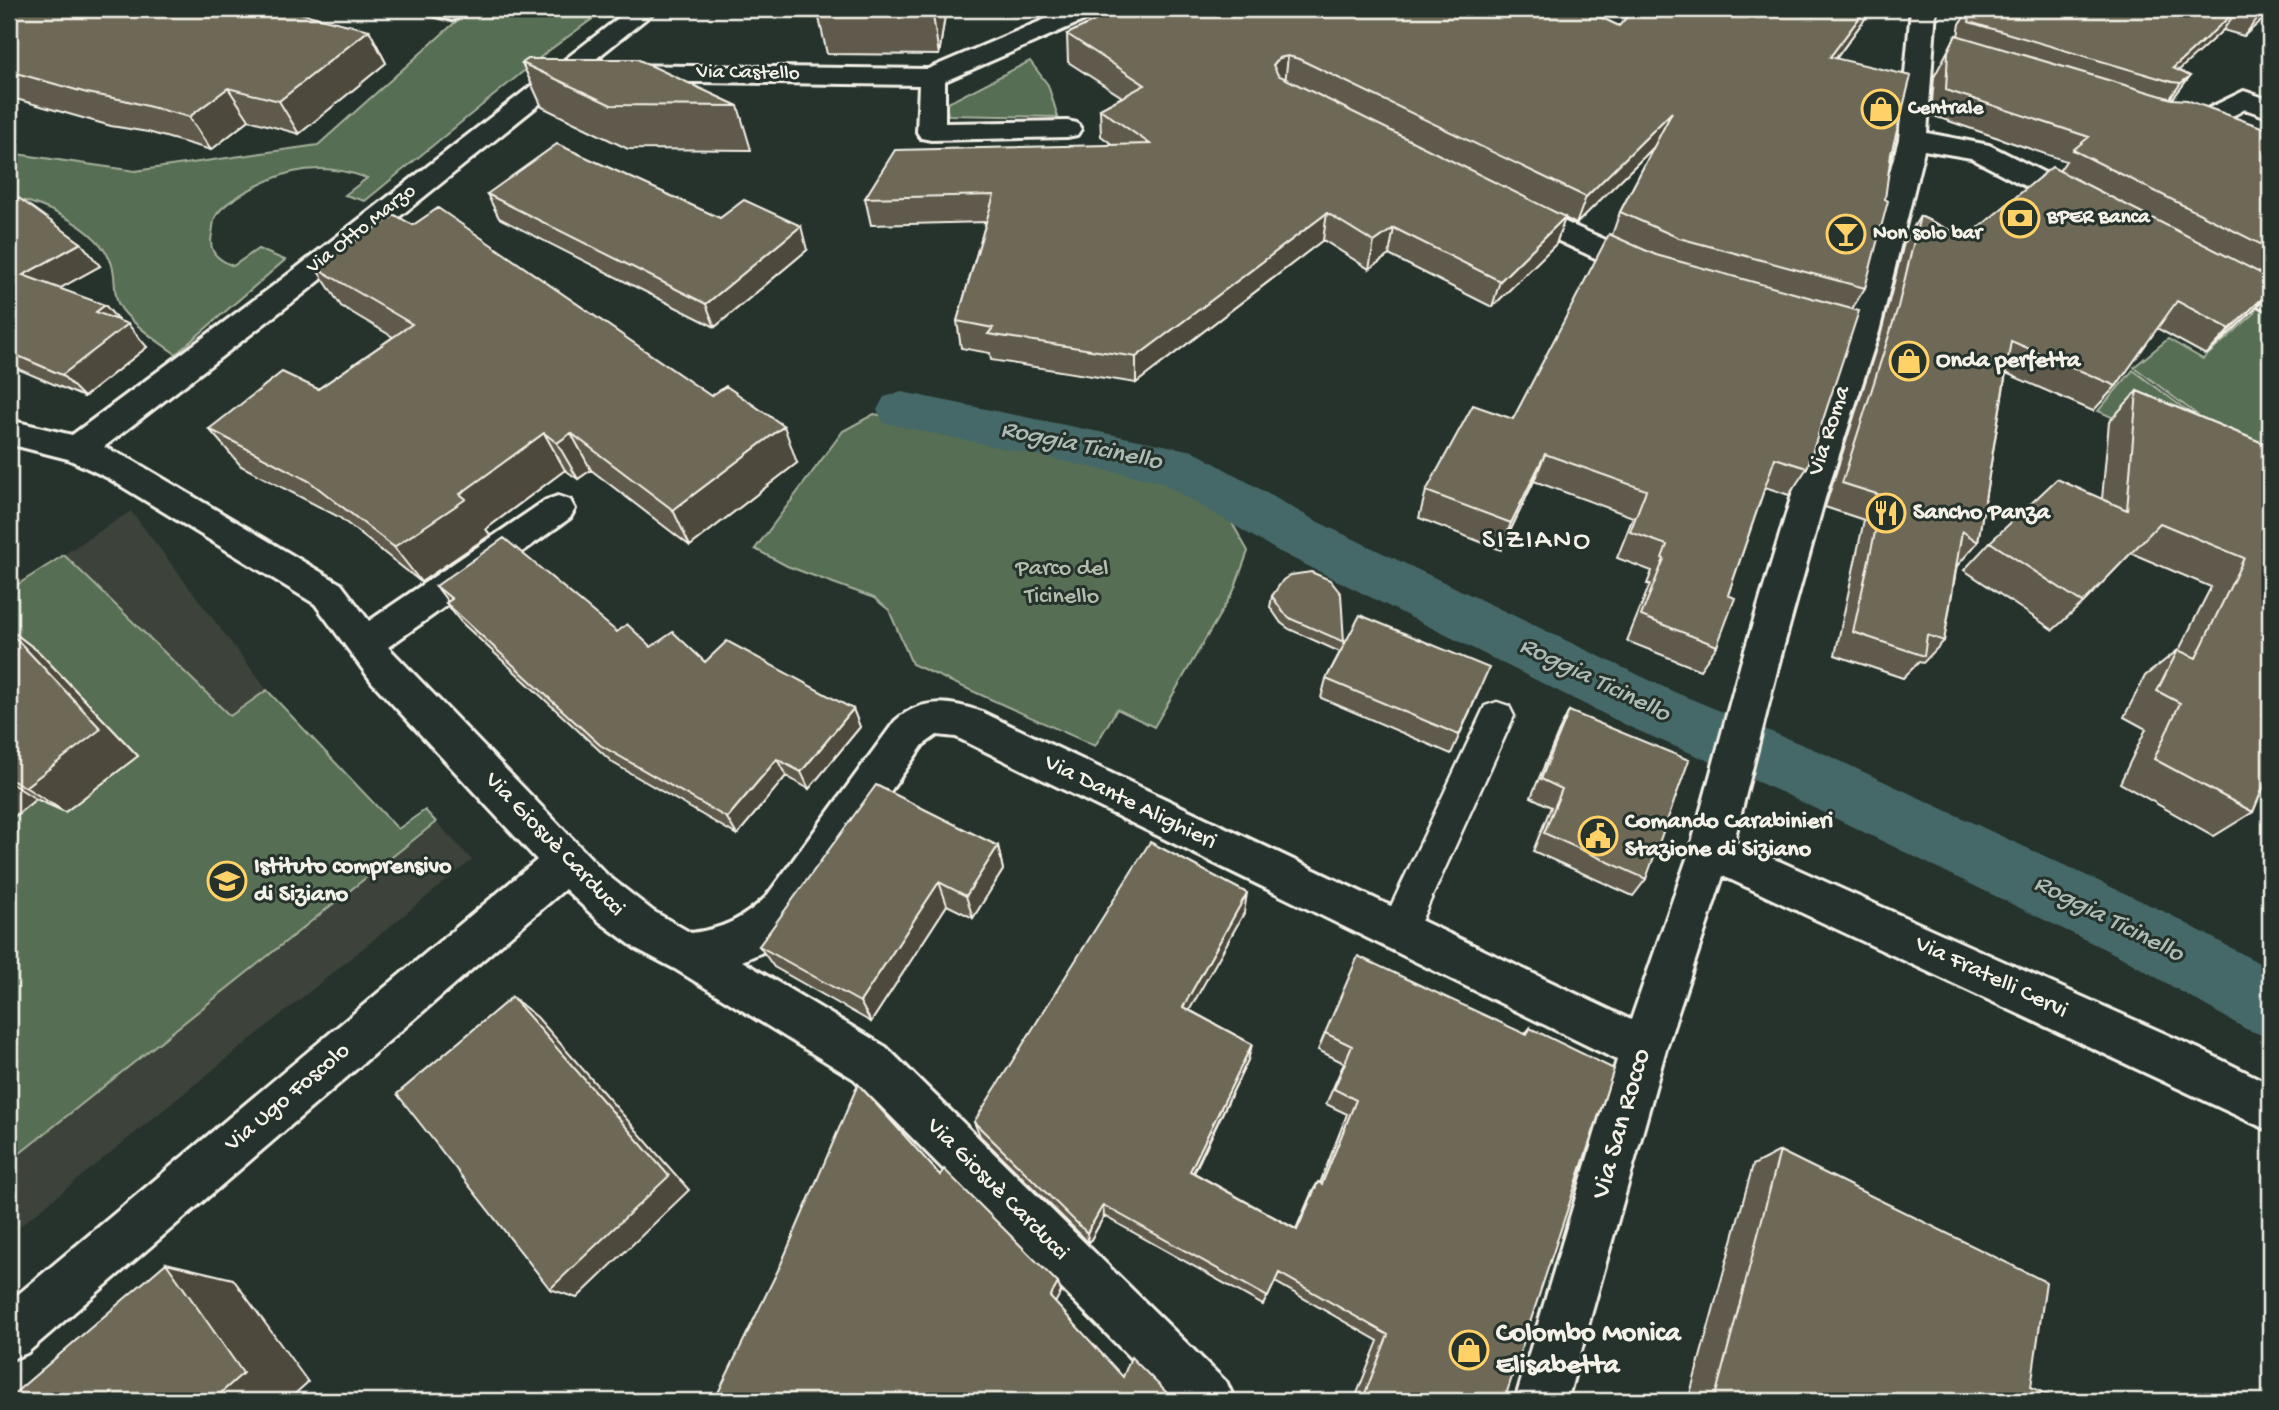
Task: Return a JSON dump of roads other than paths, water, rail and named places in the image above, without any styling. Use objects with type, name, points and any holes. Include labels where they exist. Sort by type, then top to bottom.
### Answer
[{"type":"street","name":"Via Otto Marzo","points":[[77,449],[208,355],[329,256],[645,9]]},
{"type":"street","name":"Via Castello","points":[[564,72],[932,77],[1090,9]]},
{"type":"street","name":"Via Roma","points":[[1712,850],[1760,663],[1808,498],[1850,328],[1913,139],[1922,42],[1916,11]]},
{"type":"street","points":[[1922,42],[1947,52]]},
{"type":"street","points":[[932,77],[931,132],[1067,129]]},
{"type":"street","points":[[2142,110],[2154,114],[2212,117],[2244,99],[2270,110]]},
{"type":"street","points":[[1913,139],[1979,151],[2113,220]]},
{"type":"street","points":[[1491,198],[1669,277]]},
{"type":"street","points":[[2197,264],[2270,301]]},
{"type":"street","name":"Via Giosuè Carducci","points":[[9,432],[77,449],[120,469],[328,594],[386,671],[592,889],[628,921],[661,942],[690,954],[870,1063],[1209,1401]]},
{"type":"street","points":[[365,643],[558,509]]},
{"type":"street","name":"Via Dante Alighieri","points":[[690,954],[718,951],[745,942],[765,927],[781,911],[909,733],[923,721],[940,718],[968,724],[1140,809],[1399,929],[1643,1049]]},
{"type":"street","name":"Via San Rocco","points":[[1541,1401],[1643,1049],[1712,850]]},
{"type":"street","name":"Via Fratelli Cervi","points":[[1712,850],[2183,1065],[2270,1108]]},
{"type":"street","name":"Via Ugo Foscolo","points":[[9,1335],[567,862]]},
{"type":"lane","points":[[1399,929],[1497,716]]},
{"type":"waterway","name":"Roggia Ticinello","points":[[902,410],[1174,465],[1297,536],[1653,710],[1803,773],[2144,935],[2270,1005]]},
{"type":"place","name":"Centrale","points":[[1881,109]]},
{"type":"place","name":"BPER Banca","points":[[2020,218]]},
{"type":"place","name":"Non solo bar","points":[[1846,234]]},
{"type":"place","name":"Onda perfetta","points":[[1909,361]]},
{"type":"place","name":"Sancho Panza","points":[[1886,513]]},
{"type":"place","name":"Comando Carabinieri Stazione di Siziano","points":[[1598,836]]},
{"type":"place","name":"Istituto comprensivo di Siziano","points":[[227,881]]},
{"type":"place","name":"Colombo Monica Elisabetta","points":[[1469,1350]]},
{"type":"district","name":"SIZIANO","points":[[1537,541]]},
{"type":"park label","name":"Parco del Ticinello","points":[[1062,583]]}]
